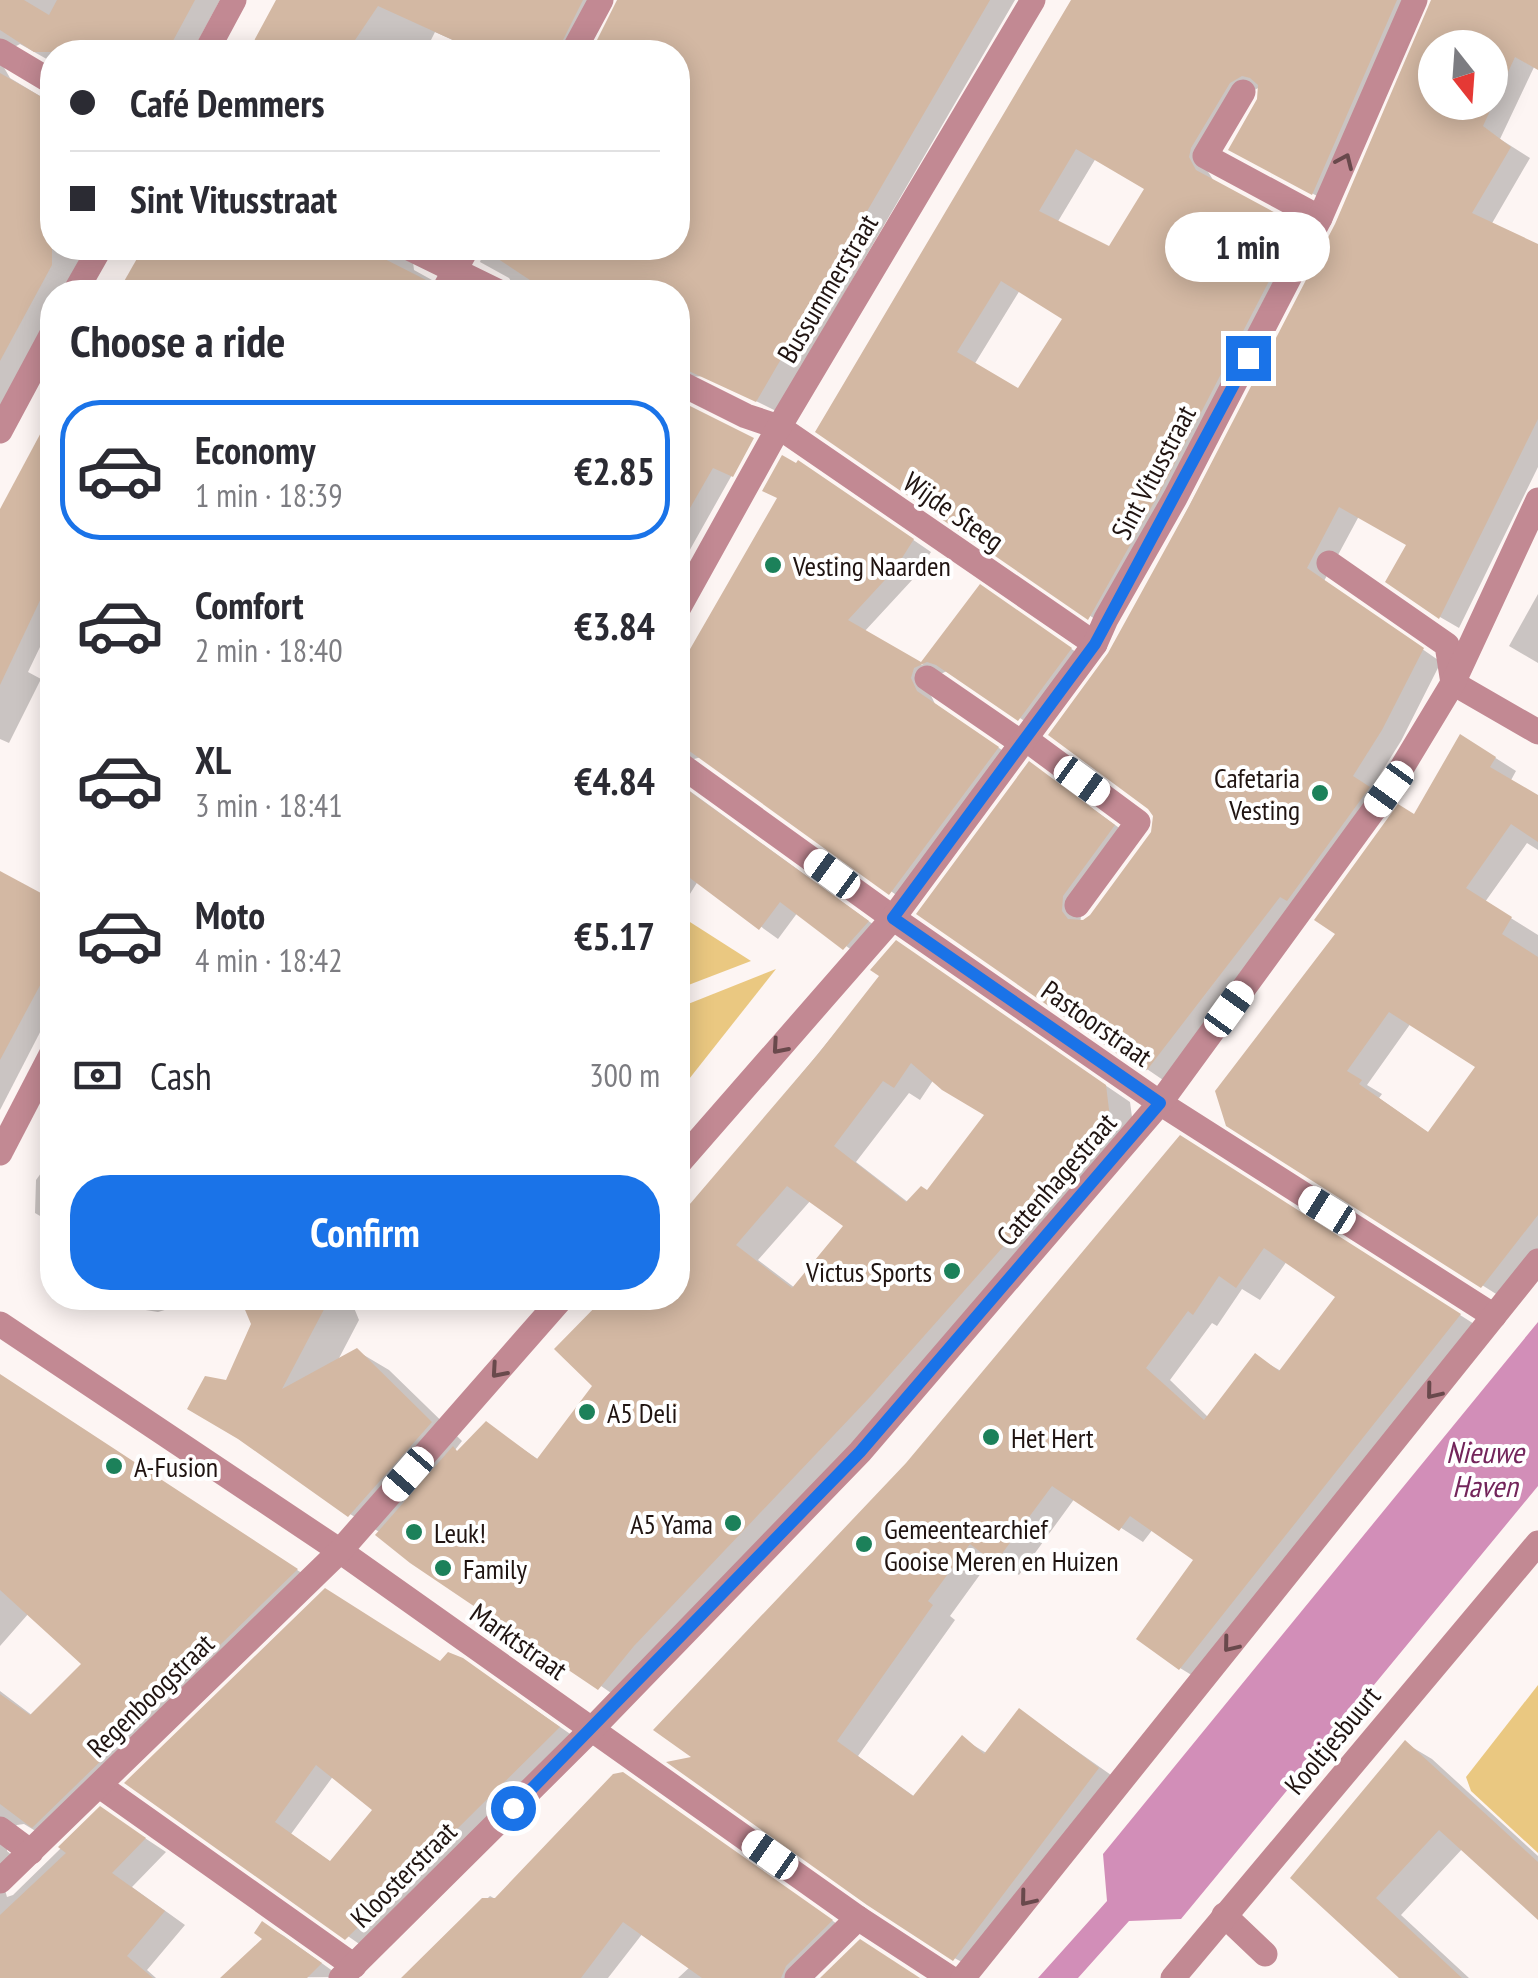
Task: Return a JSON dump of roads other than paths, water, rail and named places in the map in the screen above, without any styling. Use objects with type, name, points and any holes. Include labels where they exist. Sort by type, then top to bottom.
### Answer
[{"type":"street","points":[[212,40],[234,0]]},
{"type":"street","points":[[579,40],[601,0]]},
{"type":"street","name":"Bussummerstraat","points":[[690,587],[779,427],[1033,0]]},
{"type":"street","name":"Sint Vitusstraat","points":[[690,1150],[893,918],[1095,644],[1320,218],[1415,0]]},
{"type":"street","points":[[0,52],[40,75]]},
{"type":"street","points":[[1244,92],[1204,156],[1320,218]]},
{"type":"street","points":[[0,431],[40,356]]},
{"type":"street","name":"Wijde Steeg","points":[[690,388],[746,416],[779,427],[1095,644]]},
{"type":"street","name":"Cattenhagestraat","points":[[592,1729],[860,1452],[1160,1103],[1389,789],[1453,683],[1538,500]]},
{"type":"street","points":[[1328,563],[1447,644],[1453,683],[1538,732]]},
{"type":"street","points":[[927,678],[1138,822],[1077,905]]},
{"type":"street","name":"Pastoorstraat","points":[[690,771],[893,918],[1160,1103],[1494,1316]]},
{"type":"street","points":[[0,1153],[40,1077]]},
{"type":"street","points":[[963,1978],[1538,1261]]},
{"type":"street","points":[[340,1551],[551,1310]]},
{"type":"street","name":"Marktstraat","points":[[0,1324],[340,1551],[858,1918],[950,1978]]},
{"type":"street","name":"Kooltjesbuurt","points":[[1172,1978],[1538,1542]]},
{"type":"street","name":"Regenboogstraat","points":[[0,1881],[340,1551]]},
{"type":"street","name":"Kloosterstraat","points":[[347,1972],[592,1729]]},
{"type":"street","points":[[100,1786],[347,1972]]},
{"type":"street","points":[[0,1829],[30,1852]]},
{"type":"street","points":[[1224,1915],[1265,1954]]},
{"type":"street","points":[[797,1978],[858,1918]]},
{"type":"water","name":"Nieuwe Haven","points":[[1538,1322],[1538,1486],[1181,1919],[1129,1921],[1078,1978],[1038,1978],[1107,1901],[1103,1854]]},
{"type":"place","name":"Vesting Naarden","points":[[773,565]]},
{"type":"place","name":"Cafetaria Vesting","points":[[1320,793]]},
{"type":"place","name":"Victus Sports","points":[[952,1271]]},
{"type":"place","name":"A5 Deli","points":[[587,1412]]},
{"type":"place","name":"Het Hert","points":[[991,1437]]},
{"type":"place","name":"A-Fusion","points":[[114,1466]]},
{"type":"place","name":"A5 Yama","points":[[733,1523]]},
{"type":"place","name":"Leuk!","points":[[414,1532]]},
{"type":"place","name":"Gemeentearchief Gooise Meren en Huizen","points":[[864,1544]]},
{"type":"place","name":"Family","points":[[443,1568]]}]
